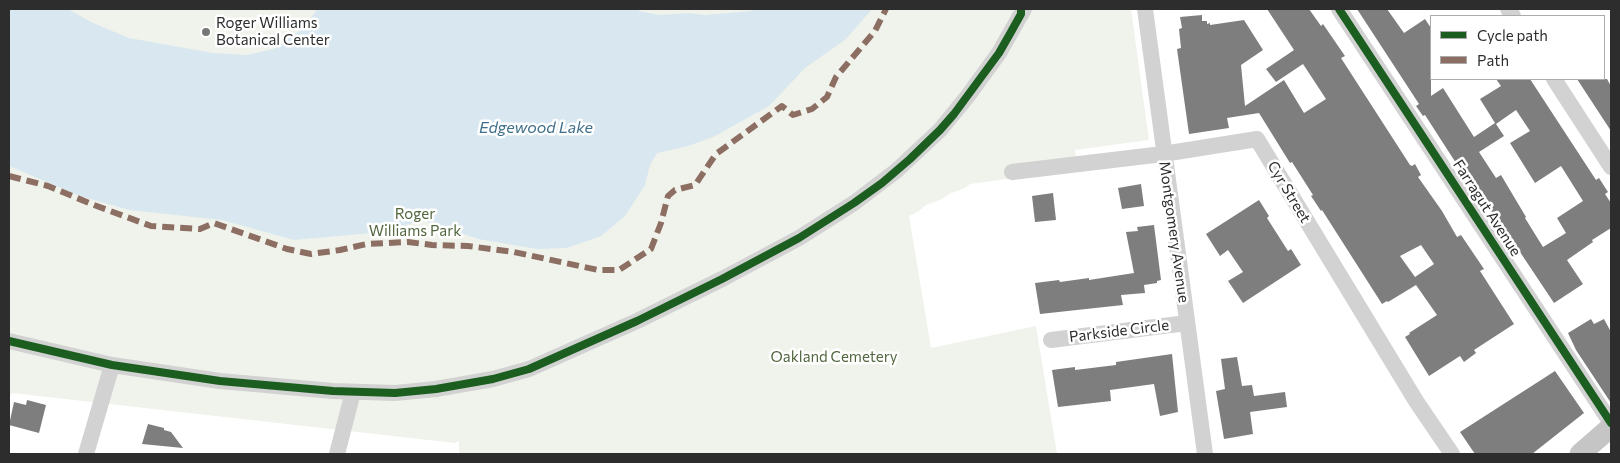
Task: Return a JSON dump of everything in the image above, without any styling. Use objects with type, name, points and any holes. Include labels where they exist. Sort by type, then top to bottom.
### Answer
[{"type":"main road","points":[[1591,451],[1611,425]]},
{"type":"street","points":[[9,340],[112,365],[220,381],[354,392],[395,393],[455,387],[529,369],[644,318],[783,248],[861,198],[896,171],[933,137],[954,114],[988,68],[1024,9]]},
{"type":"street","name":"Montgomery Avenue","points":[[1144,9],[1205,454]]},
{"type":"street","name":"Farragut Avenue","points":[[1340,9],[1611,425]]},
{"type":"street","points":[[1555,80],[1611,167]]},
{"type":"street","name":"Cyr Street","points":[[1012,172],[1163,154],[1257,140],[1416,401],[1452,454]]},
{"type":"street","name":"Parkside Circle","points":[[1051,340],[1187,323]]},
{"type":"street","points":[[86,454],[112,365]]},
{"type":"street","points":[[337,454],[354,392]]},
{"type":"green space","name":"Roger Williams Park","points":[[9,9],[1131,9],[1149,140],[1075,150],[1078,167],[1073,170],[970,184],[926,205],[909,216],[931,348],[1036,326],[1057,454],[459,454],[459,441],[455,443],[12,393],[9,397]]},
{"type":"water","name":"Edgewood Lake","points":[[9,9],[68,9],[91,22],[129,38],[213,53],[247,55],[274,49],[306,26],[317,9],[638,9],[639,11],[659,15],[688,13],[705,15],[751,11],[755,9],[872,9],[846,39],[805,68],[769,106],[713,137],[688,146],[657,153],[650,165],[645,185],[625,216],[601,236],[567,248],[537,249],[478,239],[423,220],[383,232],[294,240],[222,220],[129,210],[80,196],[9,166]]},
{"type":"building","points":[[1267,9],[1309,9],[1321,26],[1323,24],[1345,56],[1341,58],[1410,165],[1415,164],[1421,175],[1418,177],[1442,211],[1457,237],[1461,235],[1484,269],[1480,271],[1514,324],[1474,350],[1476,353],[1464,362],[1460,356],[1429,376],[1405,337],[1437,315],[1416,285],[1382,304],[1259,113],[1227,118],[1229,128],[1189,134],[1177,49],[1181,48],[1179,29],[1182,28],[1180,17],[1202,15],[1202,21],[1207,21],[1207,24],[1210,23],[1210,25],[1244,20],[1263,50],[1241,65],[1245,106],[1284,80],[1304,113],[1326,99],[1303,64],[1276,82],[1266,69],[1294,50]],"holes":[[[1421,245],[1434,264],[1415,277],[1400,256]]]},
{"type":"building","points":[[1357,9],[1387,9],[1404,33],[1425,19],[1430,26],[1431,96],[1443,88],[1474,137],[1495,123],[1480,99],[1501,86],[1497,80],[1531,80],[1596,180],[1599,178],[1608,192],[1605,194],[1611,203],[1611,228],[1567,260],[1583,284],[1554,303],[1520,252],[1517,254],[1506,237],[1508,236],[1488,206],[1485,208],[1425,115],[1423,116],[1416,106],[1419,104]],"holes":[[[1516,110],[1530,131],[1510,143],[1535,183],[1561,166],[1583,201],[1557,218],[1566,233],[1543,247],[1501,175],[1496,178],[1479,152],[1504,136],[1496,124]]]},
{"type":"building","points":[[1607,79],[1611,86],[1611,131],[1578,80]]},
{"type":"building","points":[[1141,184],[1144,206],[1122,209],[1118,188]]},
{"type":"building","points":[[1053,193],[1056,220],[1035,222],[1032,196]]},
{"type":"building","points":[[1259,200],[1269,216],[1267,218],[1288,251],[1291,249],[1301,265],[1243,303],[1228,281],[1243,272],[1228,250],[1220,256],[1206,234]]},
{"type":"building","points":[[1154,225],[1161,280],[1157,281],[1157,283],[1144,285],[1145,293],[1121,295],[1123,305],[1040,314],[1035,283],[1089,278],[1089,280],[1134,273],[1126,232],[1138,231],[1137,227]]},
{"type":"building","points":[[1591,319],[1594,324],[1604,319],[1611,332],[1611,403],[1576,350],[1568,333]]},
{"type":"building","points":[[1172,354],[1178,412],[1160,416],[1154,384],[1110,390],[1111,401],[1058,407],[1052,370],[1075,367],[1075,370],[1116,365],[1116,362]]},
{"type":"building","points":[[1237,357],[1242,386],[1252,385],[1254,396],[1285,392],[1287,407],[1250,412],[1253,434],[1224,439],[1216,391],[1225,389],[1221,359]]},
{"type":"building","points":[[1555,371],[1584,413],[1532,454],[1475,454],[1460,432]]},
{"type":"building","points":[[27,400],[46,405],[39,433],[9,425],[14,402],[26,405]]},
{"type":"building","points":[[148,424],[171,432],[183,448],[142,444]]},
{"type":"marked path","points":[[9,176],[48,186],[151,226],[200,229],[214,223],[287,249],[311,254],[367,244],[408,242],[468,246],[514,252],[598,270],[619,270],[651,249],[661,223],[668,196],[675,190],[695,185],[716,154],[782,106],[793,115],[812,109],[827,97],[836,77],[875,31],[886,9]]},
{"type":"cycle path","points":[[9,341],[112,365],[220,381],[333,391],[395,393],[436,389],[493,379],[529,369],[637,321],[722,279],[799,238],[882,183],[910,159],[954,114],[999,53],[1021,14],[1021,9]]},
{"type":"cycle path","points":[[1339,9],[1611,423]]},
{"type":"place","name":"Roger Williams Botanical Center","points":[[206,32]]},
{"type":"park label","name":"Oakland Cemetery","points":[[834,357]]}]
